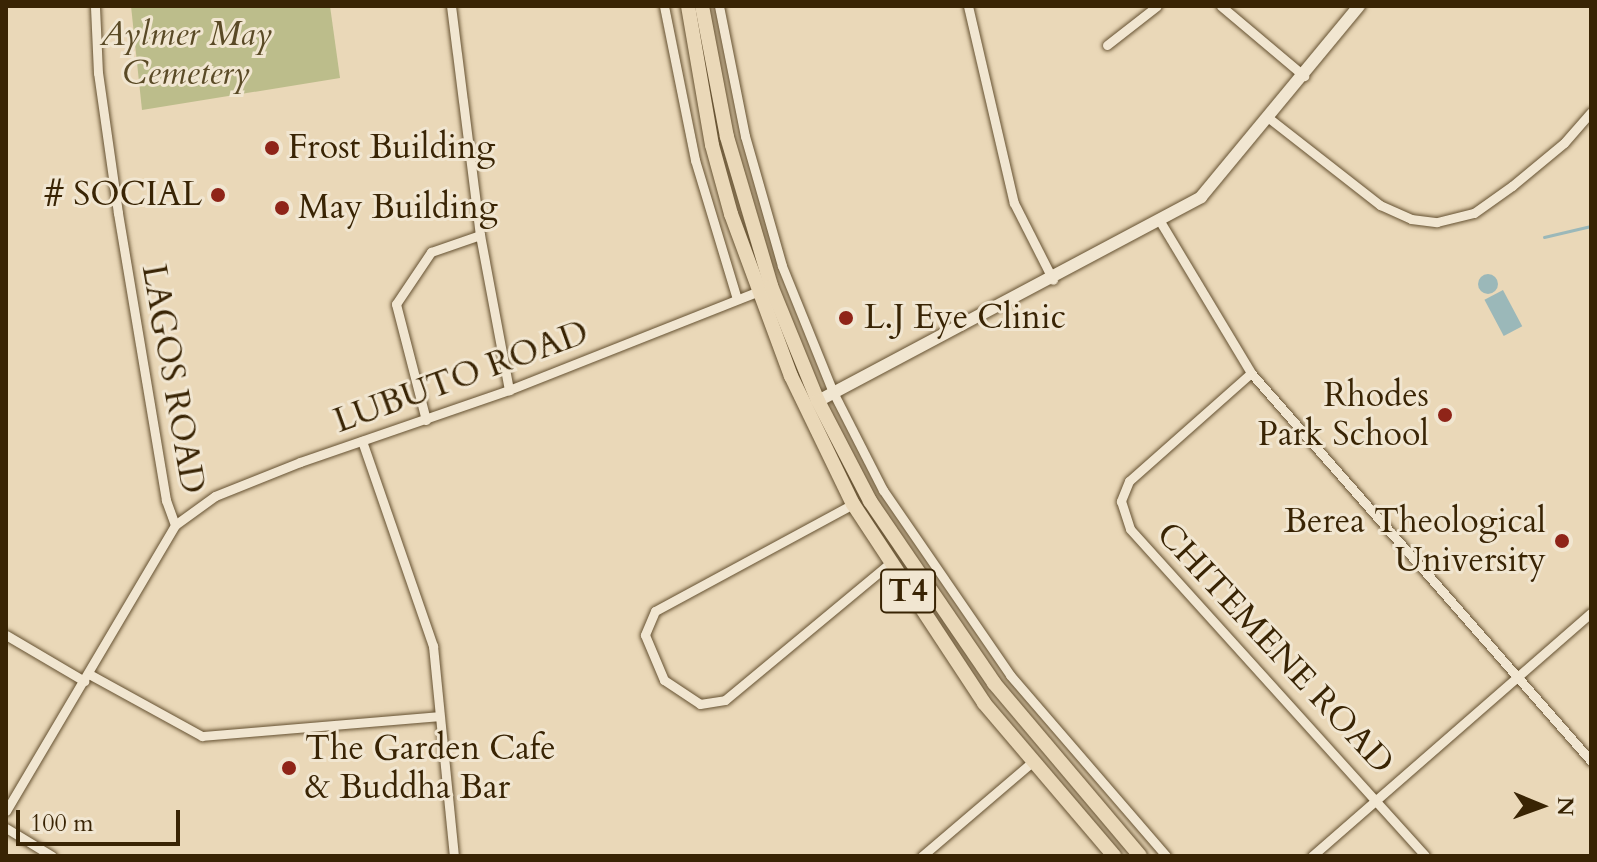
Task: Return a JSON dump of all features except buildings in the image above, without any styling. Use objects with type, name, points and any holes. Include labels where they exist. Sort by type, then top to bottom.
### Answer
[{"type":"main road","name":"T4","points":[[688,6],[712,145],[764,289],[791,376],[853,504],[889,564],[984,703],[1114,856]]},
{"type":"main road","name":"T4","points":[[702,6],[727,137],[764,289],[818,401],[904,558],[994,683],[1140,856]]},
{"type":"street","name":"LAGOS ROAD","points":[[6,811],[175,525],[166,500],[118,213],[98,73],[95,6]]},
{"type":"street","points":[[451,6],[480,235],[509,390]]},
{"type":"street","points":[[664,6],[695,160],[737,299]]},
{"type":"street","points":[[719,6],[765,215],[833,392],[883,490],[1010,675],[1166,856]]},
{"type":"street","points":[[968,6],[1014,203],[1053,280]]},
{"type":"street","points":[[1107,45],[1157,6]]},
{"type":"street","points":[[1221,6],[1233,10],[1304,76]]},
{"type":"street","points":[[818,401],[1161,223],[1201,197],[1270,119],[1359,6]]},
{"type":"street","points":[[1270,119],[1380,205],[1411,219],[1437,222],[1474,213],[1512,186],[1591,112]]},
{"type":"street","points":[[1161,223],[1251,373],[1518,674],[1591,761]]},
{"type":"street","points":[[426,420],[396,304],[431,252],[480,235]]},
{"type":"street","name":"LUBUTO ROAD","points":[[175,525],[215,496],[509,390],[764,289]]},
{"type":"street","name":"CHITEMENE ROAD","points":[[1251,373],[1129,481],[1121,501],[1130,529],[1378,799],[1425,856]]},
{"type":"street","points":[[362,441],[429,631],[454,856]]},
{"type":"street","points":[[853,504],[655,611],[645,635],[664,680],[700,704],[725,700],[889,564]]},
{"type":"street","points":[[1312,856],[1591,613]]},
{"type":"street","points":[[6,635],[202,736],[439,716]]},
{"type":"street","points":[[922,856],[1032,762]]},
{"type":"street","points":[[6,828],[52,856]]},
{"type":"green space","name":"Aylmer May Cemetery","points":[[131,6],[330,6],[340,78],[142,110]]},
{"type":"water","points":[[1488,274],[1495,277],[1498,284],[1495,291],[1488,294],[1481,291],[1478,284],[1481,277]]},
{"type":"water","points":[[1503,290],[1522,326],[1504,336],[1484,300]]},
{"type":"waterway","points":[[1544,237],[1591,226]]},
{"type":"place","name":"Frost Building","points":[[272,148]]},
{"type":"place","name":"# SOCIAL","points":[[218,195]]},
{"type":"place","name":"May Building","points":[[282,208]]},
{"type":"place","name":"L.J Eye Clinic","points":[[846,318]]},
{"type":"place","name":"Rhodes Park School","points":[[1445,415]]},
{"type":"place","name":"Berea Theological University","points":[[1562,541]]},
{"type":"place","name":"The Garden Cafe & Buddha Bar","points":[[289,768]]}]
